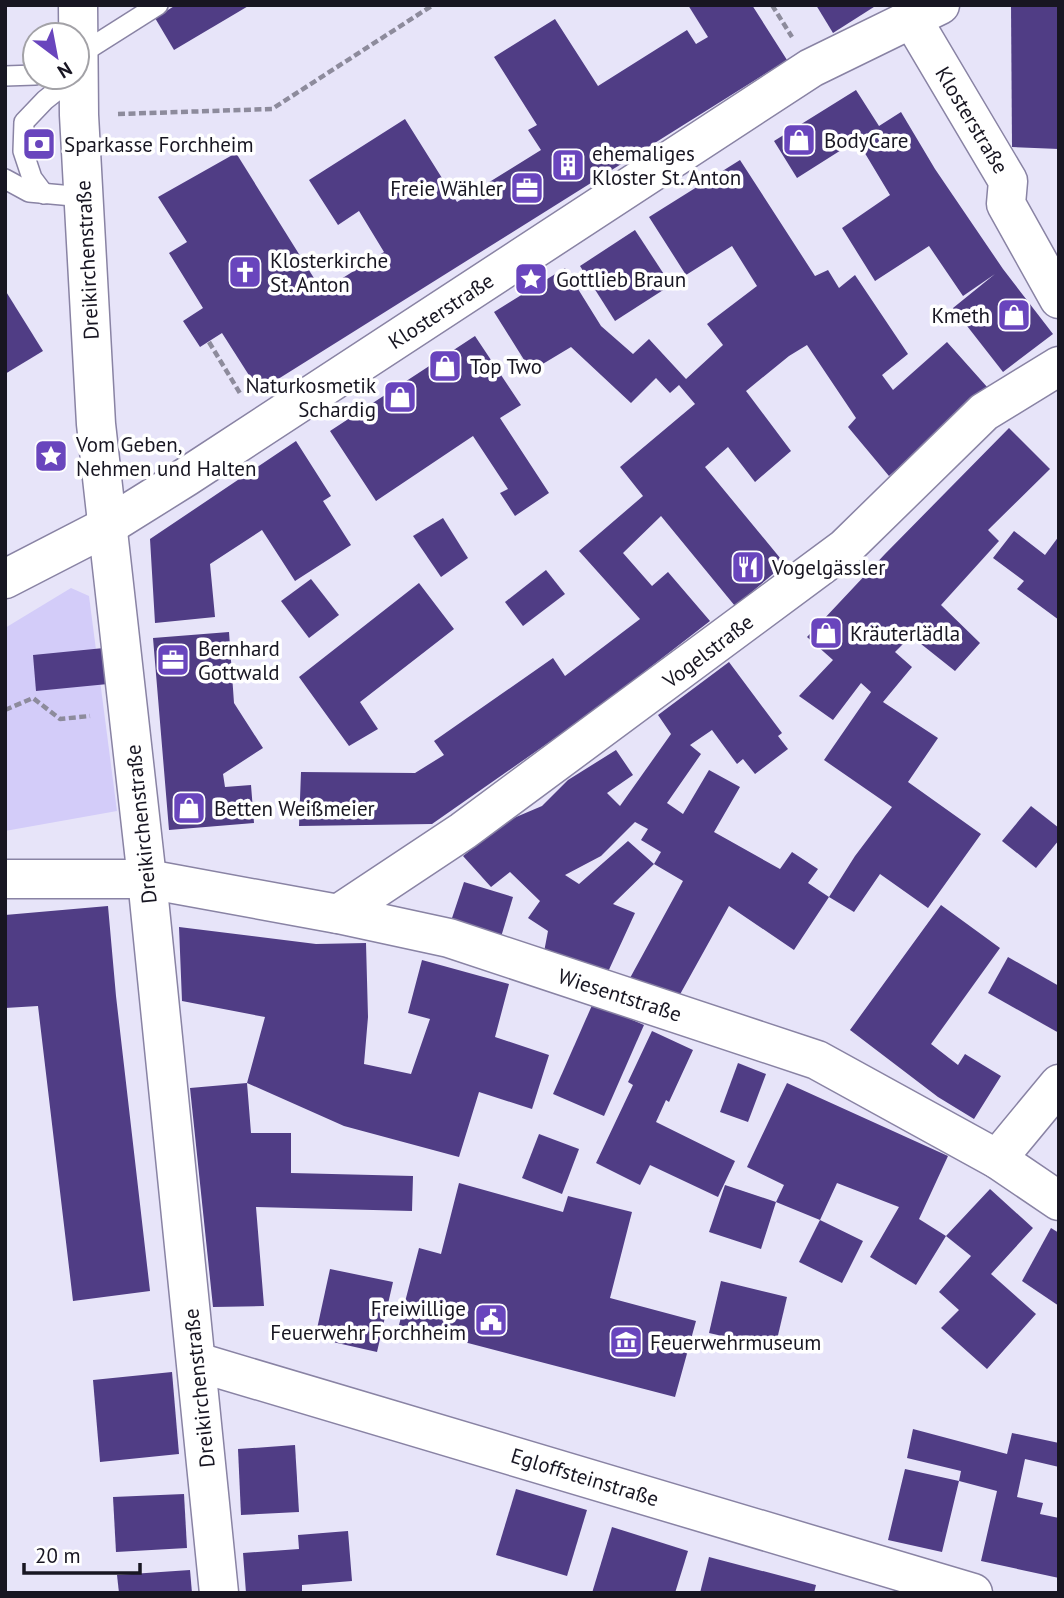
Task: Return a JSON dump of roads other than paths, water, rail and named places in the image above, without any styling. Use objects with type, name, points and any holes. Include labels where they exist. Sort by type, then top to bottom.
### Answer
[{"type":"street","name":"Klosterstraße","points":[[5,579],[106,527],[811,68],[926,12],[1008,181],[1006,204],[1059,299]]},
{"type":"street","name":"Dreikirchenstraße","points":[[78,91],[96,425],[129,713],[219,1593]]},
{"type":"street","name":"Vogelstraße","points":[[338,914],[463,831],[845,548],[984,412],[1059,366]]},
{"type":"street","name":"Wiesentstraße","points":[[5,880],[146,879],[338,914],[449,938],[817,1059],[998,1159],[1059,1201]]},
{"type":"street","points":[[998,1159],[1059,1084]]},
{"type":"street","name":"Egloffsteinstraße","points":[[197,1362],[973,1593]]},
{"type":"lane","points":[[91,60],[158,5]]},
{"type":"lane","points":[[44,194],[32,178],[23,151],[24,122],[55,91]]},
{"type":"lane","points":[[5,178],[29,192],[83,197]]},
{"type":"place","name":"BodyCare","points":[[799,140]]},
{"type":"place","name":"Sparkasse Forchheim","points":[[39,144]]},
{"type":"place","name":"ehemaliges Kloster St. Anton","points":[[568,165]]},
{"type":"place","name":"Freie Wähler","points":[[527,188]]},
{"type":"place","name":"Klosterkirche St. Anton","points":[[245,272]]},
{"type":"place","name":"Gottlieb Braun","points":[[531,279]]},
{"type":"place","name":"Kmeth","points":[[1014,315]]},
{"type":"place","name":"Top Two","points":[[445,366]]},
{"type":"place","name":"Naturkosmetik Schardig","points":[[400,397]]},
{"type":"place","name":"Vom Geben, Nehmen und Halten","points":[[51,456]]},
{"type":"place","name":"Vogelgässler","points":[[748,567]]},
{"type":"place","name":"Kräuterlädla","points":[[826,633]]},
{"type":"place","name":"Bernhard Gottwald","points":[[173,660]]},
{"type":"place","name":"Betten Weißmeier","points":[[189,808]]},
{"type":"place","name":"Freiwillige Feuerwehr Forchheim","points":[[491,1320]]},
{"type":"place","name":"Feuerwehrmuseum","points":[[626,1342]]}]
